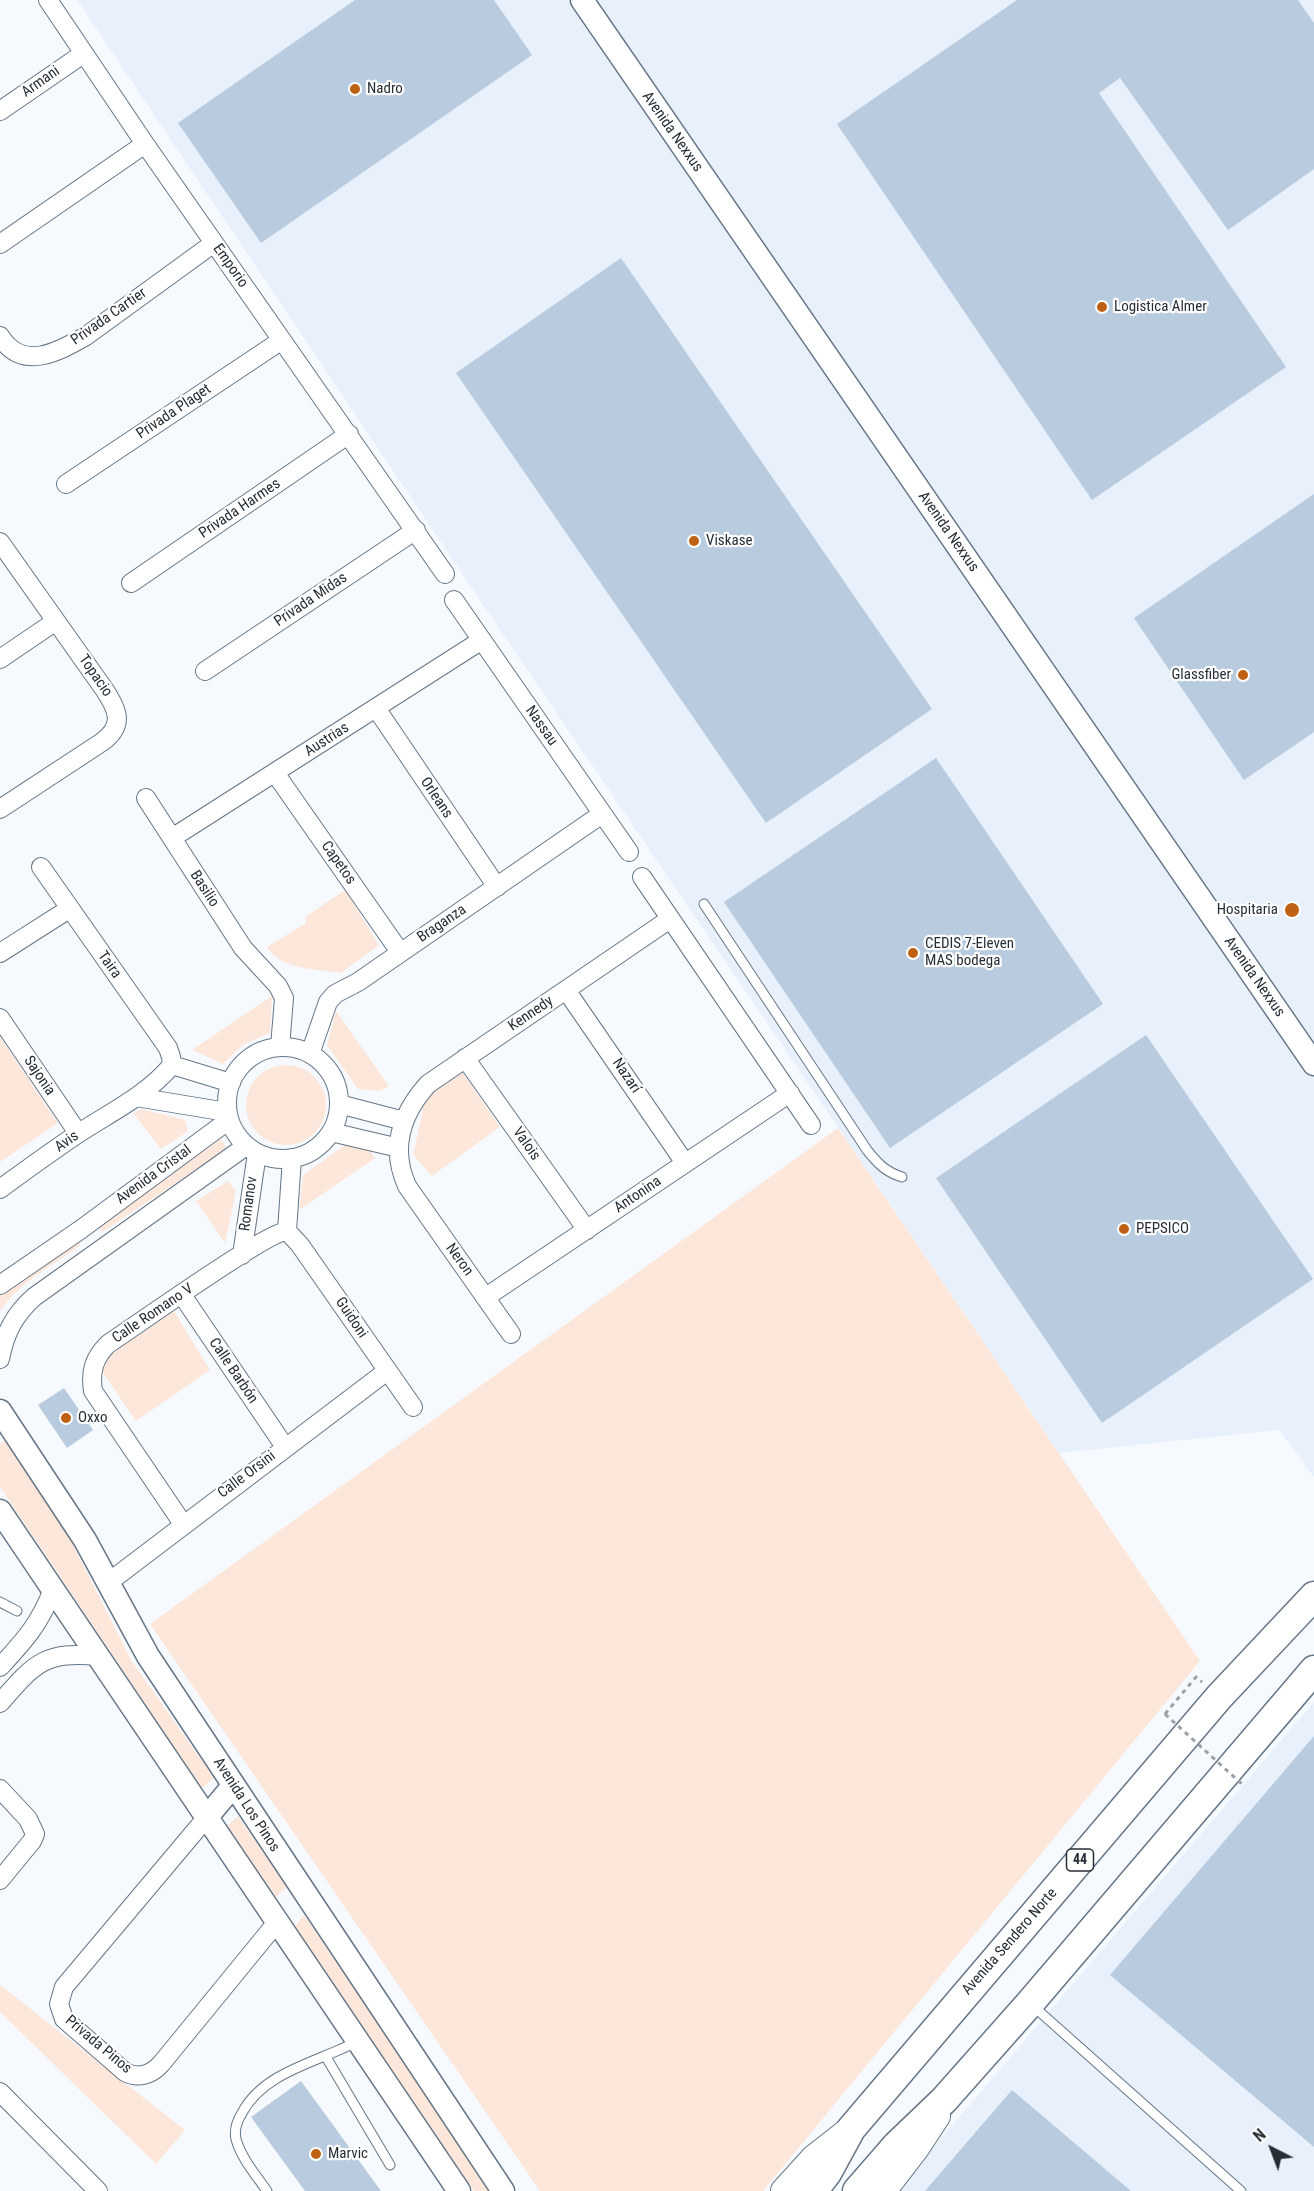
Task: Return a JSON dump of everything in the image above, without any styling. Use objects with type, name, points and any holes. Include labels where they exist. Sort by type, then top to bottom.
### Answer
[{"type":"main road","name":"Avenida Sendero Norte","points":[[784,2191],[814,2158],[851,2128],[1219,1697],[1314,1596]]},
{"type":"main road","points":[[857,2191],[897,2145],[944,2100],[1030,2003],[1314,1670]]},
{"type":"main road","points":[[883,2191],[935,2121],[944,2100]]},
{"type":"main road","name":"Avenida Sendero Norte","points":[[813,2191],[827,2173],[851,2128]]},
{"type":"street","name":"Emporio","points":[[48,0],[145,144],[446,574]]},
{"type":"street","name":"Avenida Nexxus","points":[[582,0],[1314,1064]]},
{"type":"street","name":"Armani","points":[[0,111],[83,54]]},
{"type":"street","points":[[0,244],[145,144]]},
{"type":"street","name":"Privada Cartier","points":[[0,336],[4,344],[18,354],[33,357],[50,354],[68,346],[214,243]]},
{"type":"street","name":"Privada Plaget","points":[[66,484],[282,340]]},
{"type":"street","name":"Privada Harmes","points":[[131,583],[349,434]]},
{"type":"street","name":"Privada Midas","points":[[205,671],[416,530]]},
{"type":"street","name":"Topacio","points":[[0,542],[113,702],[117,714],[115,729],[102,742],[0,809]]},
{"type":"street","name":"Nassau","points":[[454,600],[629,852]]},
{"type":"street","points":[[0,659],[56,621]]},
{"type":"street","name":"Austrias","points":[[172,838],[482,639]]},
{"type":"street","name":"Orleans","points":[[376,708],[497,887]]},
{"type":"street","name":"Capetos","points":[[275,773],[400,952]]},
{"type":"street","name":"Basilio","points":[[146,798],[243,948],[278,986],[285,998],[280,1047]]},
{"type":"street","name":"Braganza","points":[[310,1054],[328,1002],[334,994],[358,982],[602,814]]},
{"type":"street","name":"Taira","points":[[41,867],[168,1048],[172,1065]]},
{"type":"street","points":[[642,877],[811,1125]]},
{"type":"street","points":[[0,953],[69,909]]},
{"type":"street","name":"Kennedy","points":[[407,1186],[398,1162],[404,1120],[410,1107],[428,1084],[670,919]]},
{"type":"street","name":"Nazarí","points":[[566,990],[685,1163]]},
{"type":"street","name":"Sajonia","points":[[0,1018],[78,1133]]},
{"type":"street","points":[[280,1047],[310,1054],[326,1067],[336,1084],[338,1114],[331,1132],[308,1153],[292,1158],[274,1159],[251,1149],[236,1134],[228,1116],[227,1098],[238,1069],[250,1058],[264,1050],[280,1047]]},
{"type":"street","name":"Valois","points":[[465,1058],[587,1230]]},
{"type":"street","points":[[172,1065],[231,1083]]},
{"type":"street","name":"Avis","points":[[0,1189],[78,1133],[136,1097],[172,1065]]},
{"type":"street","name":"Antonina","points":[[486,1297],[790,1093]]},
{"type":"street","points":[[136,1097],[228,1116]]},
{"type":"street","points":[[339,1104],[404,1120]]},
{"type":"street","name":"Avenida Cristal","points":[[0,1285],[80,1230],[228,1116]]},
{"type":"street","points":[[331,1132],[399,1148]]},
{"type":"street","name":"Avenida Cristal","points":[[0,1359],[7,1331],[15,1316],[24,1306],[95,1252],[251,1149]]},
{"type":"street","name":"Romanov","points":[[242,1255],[251,1149]]},
{"type":"street","points":[[287,1231],[292,1158]]},
{"type":"street","name":"Neron","points":[[407,1186],[511,1334]]},
{"type":"street","points":[[80,1230],[95,1252]]},
{"type":"street","name":"Calle Romano V","points":[[183,1524],[93,1391],[91,1377],[99,1353],[108,1344],[242,1255],[277,1233],[287,1231]]},
{"type":"street","name":"Guidoni","points":[[287,1231],[300,1245],[412,1407]]},
{"type":"street","name":"Calle Barbón","points":[[182,1295],[285,1447]]},
{"type":"street","name":"Calle Orsini","points":[[109,1582],[387,1371]]},
{"type":"street","name":"Avenida Los Pinos","points":[[3,1423],[85,1540],[143,1647],[233,1786],[503,2191]]},
{"type":"street","points":[[0,1511],[459,2191]]},
{"type":"street","points":[[0,1667],[38,1623],[53,1589]]},
{"type":"street","points":[[0,1703],[26,1674],[46,1660],[66,1654],[99,1656]]},
{"type":"street","points":[[207,1816],[233,1786]]},
{"type":"street","points":[[0,1790],[33,1825],[35,1834],[32,1841],[0,1880]]},
{"type":"street","name":"Privada Pinos","points":[[207,1816],[64,1988],[58,2004],[61,2014],[125,2072],[136,2076],[149,2074],[161,2064],[278,1921]]},
{"type":"street","points":[[278,1921],[303,1891]]},
{"type":"street","points":[[0,2092],[98,2191]]},
{"type":"lane","points":[[704,904],[867,1150],[888,1172],[902,1177]]},
{"type":"lane","points":[[0,1602],[17,1611]]},
{"type":"lane","points":[[1030,2003],[1241,2191]]},
{"type":"lane","points":[[267,2191],[244,2156],[236,2138],[236,2124],[253,2097],[270,2083],[294,2068],[326,2057],[358,2041]]},
{"type":"lane","points":[[326,2057],[390,2165]]},
{"type":"path","points":[[1165,1714],[1244,1786]]},
{"type":"shaded area","points":[[77,0],[1314,0],[1314,1477],[1279,1430],[1059,1453],[465,578]]},
{"type":"shaded area","points":[[345,890],[379,945],[341,973],[300,967],[273,955],[267,947],[306,923],[305,917]]},
{"type":"shaded area","points":[[272,996],[270,1033],[244,1044],[223,1064],[192,1050]]},
{"type":"shaded area","points":[[336,1011],[389,1086],[380,1091],[358,1089],[327,1045]]},
{"type":"shaded area","points":[[0,1037],[58,1123],[0,1162]]},
{"type":"shaded area","points":[[286,1065],[301,1068],[314,1077],[323,1090],[326,1105],[323,1120],[314,1133],[301,1142],[286,1145],[271,1142],[258,1133],[249,1120],[246,1105],[249,1090],[258,1077],[271,1068]]},
{"type":"shaded area","points":[[462,1072],[500,1127],[432,1176],[413,1155],[426,1095]]},
{"type":"shaded area","points":[[142,1109],[185,1120],[188,1131],[161,1149],[133,1113]]},
{"type":"shaded area","points":[[838,1128],[1200,1661],[763,2191],[540,2191],[150,1624]]},
{"type":"shaded area","points":[[221,1139],[227,1149],[102,1232],[97,1224]]},
{"type":"shaded area","points":[[345,1145],[369,1149],[375,1158],[299,1210],[303,1175]]},
{"type":"shaded area","points":[[228,1181],[236,1191],[225,1243],[196,1201]]},
{"type":"shaded area","points":[[75,1237],[81,1245],[17,1291],[0,1311],[0,1290]]},
{"type":"shaded area","points":[[174,1311],[210,1370],[136,1421],[97,1364]]},
{"type":"shaded area","points":[[6,1440],[60,1519],[131,1660],[214,1778],[202,1788],[0,1487],[0,1444]]},
{"type":"shaded area","points":[[1314,1702],[1314,2191],[896,2191]]},
{"type":"shaded area","points":[[238,1816],[287,1887],[276,1897],[227,1826]]},
{"type":"shaded area","points":[[304,1915],[491,2191],[474,2191],[295,1926]]},
{"type":"shaded area","points":[[0,1985],[185,2130],[156,2164],[0,2012]]},
{"type":"building","name":"Nadro","points":[[355,0],[494,0],[532,55],[261,243],[178,123]]},
{"type":"building","points":[[1017,0],[1298,0],[1314,23],[1314,169],[1228,230],[1120,78],[1099,93],[1286,367],[1092,500],[837,124]]},
{"type":"building","name":"Viskase","points":[[621,258],[932,709],[766,823],[456,373]]},
{"type":"building","name":"Glassfiber","points":[[1314,494],[1314,732],[1244,780],[1134,618]]},
{"type":"building","name":"CEDIS 7-Eleven MAS bodega","points":[[936,758],[1103,1004],[890,1148],[724,902]]},
{"type":"building","name":"PEPSICO","points":[[1146,1035],[1313,1279],[1102,1423],[936,1178]]},
{"type":"building","name":"Oxxo","points":[[64,1388],[93,1430],[67,1448],[38,1405]]},
{"type":"building","points":[[1314,1736],[1314,2147],[1110,1975]]},
{"type":"building","name":"Marvic","points":[[301,2081],[381,2191],[305,2191],[251,2117]]},
{"type":"building","points":[[1012,2090],[1131,2191],[925,2191]]},
{"type":"place","name":"Nadro","points":[[355,89]]},
{"type":"place","name":"Logistica Almer","points":[[1102,307]]},
{"type":"place","name":"Viskase","points":[[694,541]]},
{"type":"place","name":"Glassfiber","points":[[1243,675]]},
{"type":"place","name":"Hospitaria","points":[[1292,910]]},
{"type":"place","name":"CEDIS 7-Eleven MAS bodega","points":[[913,953]]},
{"type":"place","name":"PEPSICO","points":[[1124,1229]]},
{"type":"place","name":"Oxxo","points":[[66,1418]]},
{"type":"place","name":"Marvic","points":[[316,2154]]}]
